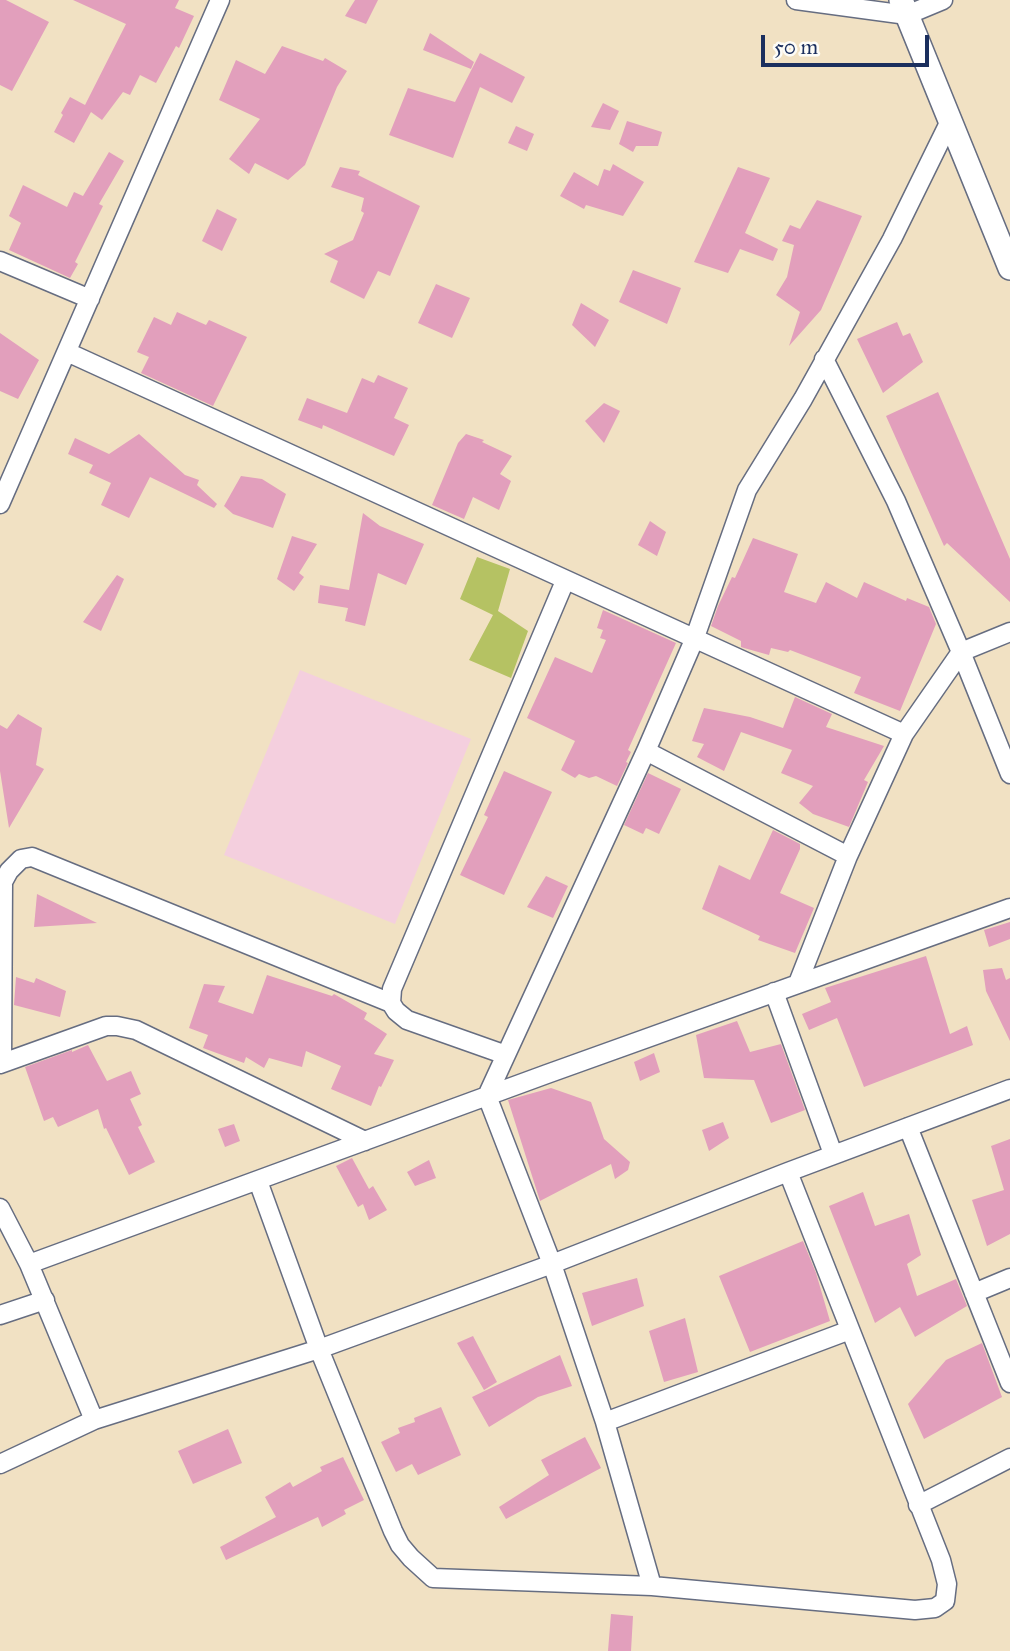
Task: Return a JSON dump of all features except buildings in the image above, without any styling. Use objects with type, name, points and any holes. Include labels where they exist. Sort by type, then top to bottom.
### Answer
[{"type":"street","points":[[0,504],[220,0]]},
{"type":"street","points":[[796,0],[904,7],[943,0]]},
{"type":"street","points":[[904,7],[1010,268]]},
{"type":"street","points":[[652,1586],[605,1422],[552,1264],[487,1096],[646,751],[694,640],[747,489],[803,399],[892,239],[950,121]]},
{"type":"street","points":[[0,261],[90,299]]},
{"type":"street","points":[[67,352],[904,734]]},
{"type":"street","points":[[824,359],[896,501],[1010,774]]},
{"type":"street","points":[[391,1003],[392,989],[565,581]]},
{"type":"street","points":[[798,983],[848,856],[904,734],[961,652],[1010,632]]},
{"type":"street","points":[[646,751],[848,856]]},
{"type":"street","points":[[365,1141],[136,1030],[106,1026],[1,1064],[3,882],[9,871],[21,859],[32,857],[391,1003],[407,1020],[506,1055]]},
{"type":"street","points":[[29,1264],[1010,908]]},
{"type":"street","points":[[774,992],[833,1154]]},
{"type":"street","points":[[0,1464],[94,1420],[319,1349],[552,1264],[833,1154],[1010,1089]]},
{"type":"street","points":[[908,1127],[1010,1383]]},
{"type":"street","points":[[258,1181],[319,1349],[393,1531],[400,1545],[421,1569],[433,1578],[652,1586],[915,1610],[934,1608],[945,1601],[947,1584],[941,1560],[788,1172]]},
{"type":"street","points":[[0,1208],[45,1300],[94,1420]]},
{"type":"street","points":[[974,1293],[1010,1278]]},
{"type":"street","points":[[0,1315],[45,1300]]},
{"type":"street","points":[[605,1422],[850,1330]]},
{"type":"street","points":[[918,1505],[1010,1458]]},
{"type":"shaded area","points":[[300,670],[471,739],[395,924],[224,855]]},
{"type":"green space","points":[[477,557],[510,569],[498,611],[528,631],[511,678],[469,660],[493,615],[460,599]]}]
